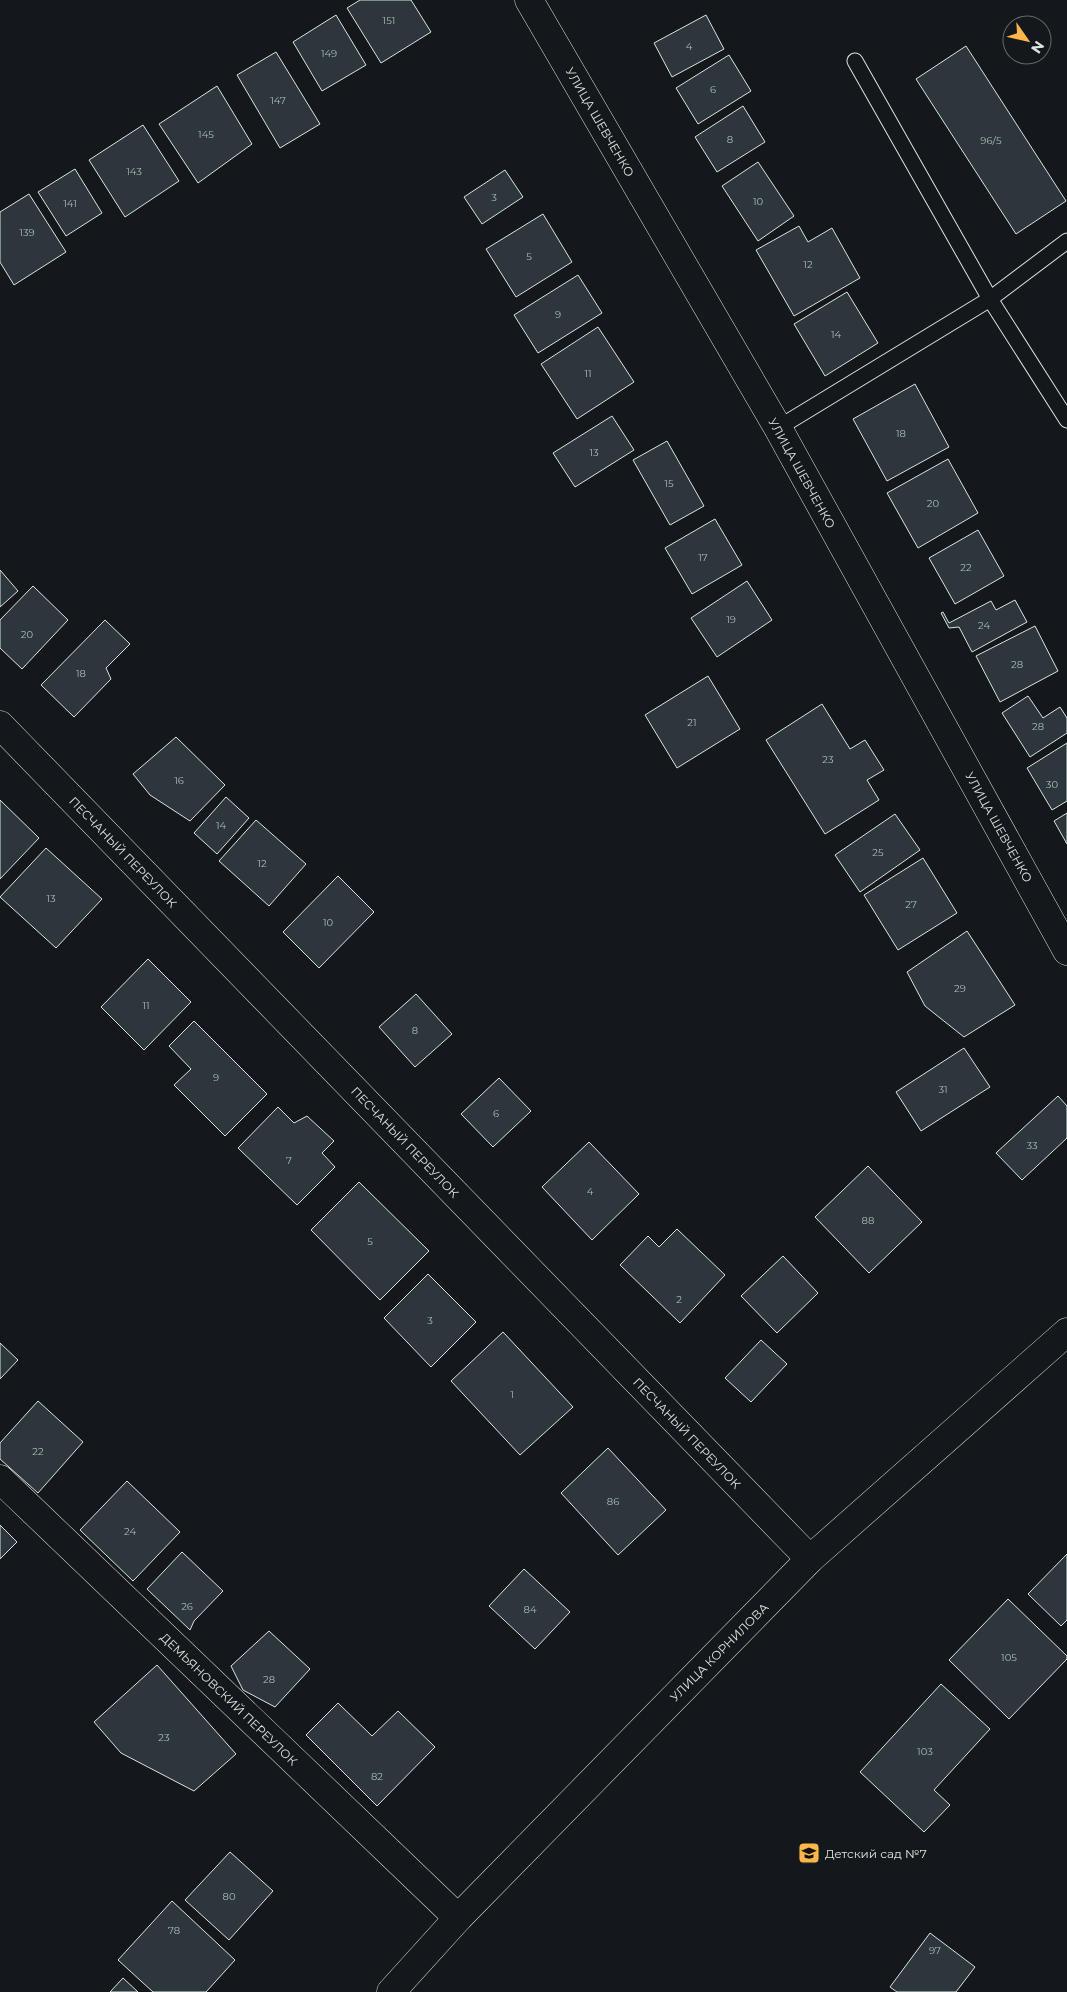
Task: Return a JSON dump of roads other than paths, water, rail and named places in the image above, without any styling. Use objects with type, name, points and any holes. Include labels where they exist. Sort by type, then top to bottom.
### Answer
[{"type":"street","name":"УЛИЦА ШЕВЧЕНКО","points":[[529,0],[778,428],[1067,951]]},
{"type":"street","name":"ПЕСЧАНЫЙ ПЕРЕУЛОК","points":[[0,725],[810,1559]]},
{"type":"street","name":"УЛИЦА КОРНИЛОВА","points":[[391,1992],[458,1918],[810,1559],[1067,1332]]},
{"type":"street","name":"ДЕМЬЯНОВСКИЙ ПЕРЕУЛОК","points":[[0,1479],[458,1918]]},
{"type":"lane","points":[[856,61],[990,299],[1067,420]]},
{"type":"lane","points":[[778,428],[990,299],[1067,241]]},
{"type":"place","name":"Детский сад №7","points":[[809,1853]]}]
